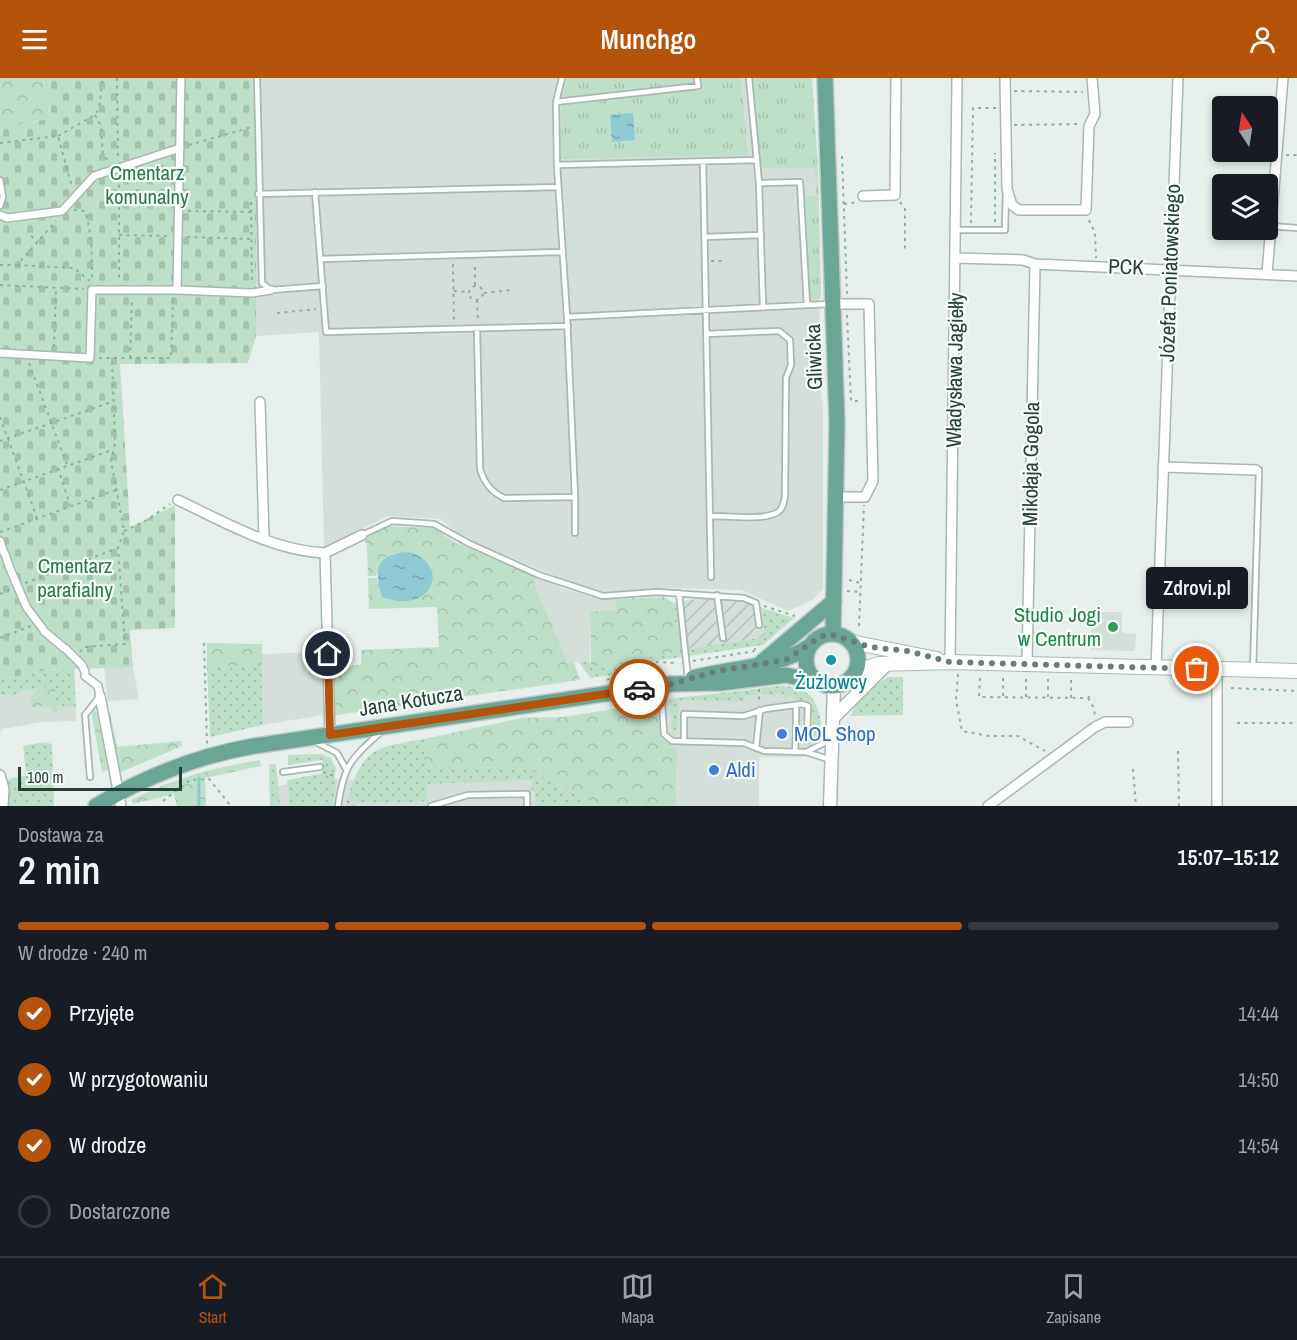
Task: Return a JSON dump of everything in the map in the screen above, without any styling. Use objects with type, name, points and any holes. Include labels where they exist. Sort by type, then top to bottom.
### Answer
[{"type":"main road","name":"Gliwicka","points":[[825,78],[840,303],[833,634]]},
{"type":"main road","points":[[757,665],[784,646],[834,596]]},
{"type":"main road","points":[[950,662],[908,651],[876,649],[833,634],[820,637],[810,646],[806,657],[808,669],[828,685],[845,682],[855,672],[870,666],[950,662],[1253,670],[1294,676]]},
{"type":"main road","points":[[851,642],[858,655],[855,672]]},
{"type":"main road","name":"Jana Kotucza","points":[[96,806],[120,799],[158,773],[207,756],[388,725],[666,685],[718,671],[786,660],[810,646]]},
{"type":"main road","name":"Jana Kotucza","points":[[666,685],[720,683],[786,675],[828,685]]},
{"type":"street","points":[[175,290],[179,236],[182,78]]},
{"type":"street","points":[[863,196],[895,195],[896,78]]},
{"type":"street","name":"Władysława Jagiełły","points":[[950,662],[957,230],[957,78]]},
{"type":"street","points":[[1005,78],[1007,189],[1012,205],[1019,210],[1086,210],[1089,126],[1095,107],[1092,78]]},
{"type":"street","name":"Józefa Poniatowskiego","points":[[1156,668],[1169,269],[1178,78]]},
{"type":"street","points":[[1275,174],[1283,78]]},
{"type":"street","points":[[0,215],[7,218],[62,211],[94,176],[180,148]]},
{"type":"street","points":[[1267,274],[1270,240]]},
{"type":"street","name":"PCK","points":[[956,258],[1023,260],[1035,264],[1297,276]]},
{"type":"street","name":"Mikołaja Gogola","points":[[1027,664],[1035,264]]},
{"type":"street","points":[[0,353],[90,358],[92,290],[252,293],[271,290]]},
{"type":"street","points":[[837,497],[865,497],[873,481],[869,304],[840,303]]},
{"type":"street","points":[[260,402],[264,538]]},
{"type":"street","points":[[1163,467],[1256,470]]},
{"type":"street","points":[[178,500],[294,549],[325,553],[362,534]]},
{"type":"street","points":[[0,541],[27,607],[43,630],[76,657],[85,674],[98,686],[120,799]]},
{"type":"street","points":[[325,553],[330,735]]},
{"type":"street","points":[[834,717],[887,664]]},
{"type":"street","points":[[1217,669],[1217,806]]},
{"type":"street","points":[[828,685],[834,717],[830,806]]},
{"type":"street","points":[[988,806],[1095,727],[1105,722],[1128,722]]},
{"type":"street","points":[[0,775],[4,789],[3,806]]},
{"type":"lane","points":[[257,78],[261,279],[264,286],[271,290],[323,286]]},
{"type":"lane","points":[[562,78],[556,102],[557,165],[567,318],[575,533]]},
{"type":"lane","points":[[556,102],[698,86],[697,78]]},
{"type":"lane","points":[[749,78],[759,183],[763,307]]},
{"type":"lane","points":[[557,165],[757,160]]},
{"type":"lane","points":[[703,162],[711,577]]},
{"type":"lane","points":[[0,180],[0,206]]},
{"type":"lane","points":[[759,183],[800,182],[807,305]]},
{"type":"lane","points":[[258,194],[558,187]]},
{"type":"lane","points":[[957,230],[1005,230],[1004,201],[1007,189]]},
{"type":"lane","points":[[315,192],[326,332],[567,326]]},
{"type":"lane","points":[[1278,227],[1297,228]]},
{"type":"lane","points":[[705,237],[761,235]]},
{"type":"lane","points":[[320,259],[561,252]]},
{"type":"lane","points":[[567,318],[840,303]]},
{"type":"lane","points":[[478,329],[482,478],[496,494],[504,498],[575,496]]},
{"type":"lane","points":[[706,334],[779,331],[790,340],[791,365],[786,378],[783,507],[778,512],[764,516],[711,516]]},
{"type":"lane","points":[[1253,670],[1259,470],[1256,470]]},
{"type":"lane","points":[[362,534],[392,521],[434,524],[468,543],[580,590],[603,596],[680,592],[744,598],[756,603],[759,624]]},
{"type":"lane","points":[[680,592],[688,680]]},
{"type":"lane","points":[[717,595],[723,638]]},
{"type":"lane","points":[[666,685],[665,736],[672,741],[744,743],[764,751],[806,752],[832,761]]},
{"type":"lane","points":[[90,777],[85,715],[100,696]]},
{"type":"lane","points":[[795,752],[796,706]]},
{"type":"lane","points":[[684,742],[684,714],[744,716],[760,710],[808,706],[807,735],[796,735]]},
{"type":"lane","points":[[756,748],[760,710]]},
{"type":"lane","points":[[338,806],[346,769],[358,752],[388,725]]},
{"type":"lane","points":[[307,738],[333,750],[346,769]]},
{"type":"lane","points":[[806,752],[833,738]]},
{"type":"lane","points":[[282,772],[320,767]]},
{"type":"lane","points":[[431,806],[468,795],[527,794],[527,806]]},
{"type":"path","points":[[0,143],[58,136],[95,115],[99,108],[103,78]]},
{"type":"path","points":[[117,78],[119,291]]},
{"type":"path","points":[[1006,91],[1085,92],[1087,97]]},
{"type":"path","points":[[979,224],[970,224],[973,108],[996,108]]},
{"type":"path","points":[[1006,125],[1078,126],[1087,112],[1093,119]]},
{"type":"path","points":[[95,115],[101,126],[103,155],[110,161]]},
{"type":"path","points":[[180,148],[252,127]]},
{"type":"path","points":[[58,136],[68,176]]},
{"type":"path","points":[[841,146],[840,303],[851,401]]},
{"type":"path","points":[[987,224],[995,224],[995,152]]},
{"type":"path","points":[[895,195],[905,209],[904,252]]},
{"type":"path","points":[[179,210],[251,212]]},
{"type":"path","points":[[1086,210],[1095,233],[1096,266]]},
{"type":"path","points":[[0,265],[74,268],[92,283],[92,242],[85,211],[62,211],[17,265]]},
{"type":"path","points":[[119,235],[251,239]]},
{"type":"path","points":[[31,236],[38,241]]},
{"type":"path","points":[[453,255],[454,330]]},
{"type":"path","points":[[469,292],[475,285],[475,265]]},
{"type":"path","points":[[0,285],[92,290]]},
{"type":"path","points":[[475,285],[482,288],[484,294]]},
{"type":"path","points":[[54,356],[56,288]]},
{"type":"path","points":[[90,358],[171,358],[175,290]]},
{"type":"path","points":[[477,300],[484,294],[510,290]]},
{"type":"path","points":[[130,358],[133,291]]},
{"type":"path","points":[[454,291],[469,292]]},
{"type":"path","points":[[469,292],[470,297],[477,300]]},
{"type":"path","points":[[477,300],[478,329]]},
{"type":"path","points":[[277,313],[324,309]]},
{"type":"path","points":[[29,355],[30,365],[67,465]]},
{"type":"path","points":[[78,655],[84,647],[125,644],[118,548],[124,531],[116,490],[112,450],[115,442],[112,358]]},
{"type":"path","points":[[0,441],[114,401]]},
{"type":"path","points":[[0,417],[37,518]]},
{"type":"path","points":[[0,490],[112,450]]},
{"type":"path","points":[[57,468],[70,506]]},
{"type":"path","points":[[0,532],[116,490]]},
{"type":"path","points":[[859,626],[865,497]]},
{"type":"path","points":[[124,531],[144,522],[178,500]]},
{"type":"path","points":[[20,585],[118,548]]},
{"type":"path","points":[[849,580],[860,583]]},
{"type":"path","points":[[0,594],[14,588]]},
{"type":"path","points":[[834,596],[860,592]]},
{"type":"path","points":[[756,603],[798,616]]},
{"type":"path","points":[[0,638],[35,624]]},
{"type":"path","points":[[204,643],[207,744]]},
{"type":"path","points":[[604,681],[633,666],[686,662],[763,650]]},
{"type":"path","points":[[958,674],[956,700],[962,730],[989,736],[1018,736],[1055,756]]},
{"type":"path","points":[[1291,691],[1294,676]]},
{"type":"path","points":[[980,678],[979,697],[1088,698],[1092,694]]},
{"type":"path","points":[[1003,678],[1003,697]]},
{"type":"path","points":[[1026,678],[1026,698]]},
{"type":"path","points":[[1048,679],[1048,698]]},
{"type":"path","points":[[1071,680],[1071,698]]},
{"type":"path","points":[[759,687],[760,710]]},
{"type":"path","points":[[1232,688],[1236,690],[1297,691]]},
{"type":"path","points":[[1236,690],[1237,695]]},
{"type":"path","points":[[1088,698],[1094,708],[1095,727]]},
{"type":"path","points":[[1237,723],[1297,723]]},
{"type":"path","points":[[202,746],[217,742]]},
{"type":"path","points":[[1178,751],[1179,806]]},
{"type":"path","points":[[320,767],[324,774],[337,777]]},
{"type":"path","points":[[1133,769],[1136,806]]},
{"type":"path","points":[[164,801],[192,780],[202,779],[212,780],[231,806]]},
{"type":"path","points":[[348,801],[354,806]]},
{"type":"shaded area","points":[[251,78],[808,78],[815,167],[820,329],[818,362],[823,408],[823,589],[812,600],[788,611],[741,590],[670,588],[604,592],[567,581],[460,536],[441,519],[388,516],[324,548],[319,332],[256,336],[256,132]]},
{"type":"shaded area","points":[[535,576],[565,589],[590,596],[616,599],[616,611],[590,612],[590,661],[568,663],[534,583]]},
{"type":"shaded area","points":[[709,598],[744,600],[762,608],[766,637],[682,650],[677,601]]},
{"type":"shaded area","points":[[1092,612],[1122,612],[1122,633],[1136,634],[1135,651],[1091,650]]},
{"type":"shaded area","points":[[323,652],[324,715],[263,725],[262,654]]},
{"type":"shaded area","points":[[104,667],[133,667],[139,699],[108,701]]},
{"type":"shaded area","points":[[74,669],[76,721],[42,722],[2,729],[0,734],[0,680]]},
{"type":"shaded area","points":[[779,686],[798,688],[812,698],[821,723],[819,757],[759,757],[759,806],[676,806],[677,750],[664,742],[659,700]]},
{"type":"shaded area","points":[[326,778],[389,782],[428,792],[428,784],[534,780],[535,806],[270,806],[270,787]]},
{"type":"green space","points":[[0,78],[43,78],[50,119],[0,127]]},
{"type":"green space","points":[[43,78],[251,78],[256,132],[256,336],[248,363],[120,364],[130,527],[175,505],[175,628],[130,630],[133,667],[47,670],[0,680],[0,127],[50,119]]},
{"type":"green space","points":[[567,78],[741,78],[748,155],[561,159],[562,101]]},
{"type":"green space","points":[[752,78],[812,78],[818,167],[821,298],[810,298],[805,197],[816,196],[815,168],[762,168],[758,155]]},
{"type":"green space","points":[[387,526],[434,528],[454,542],[535,576],[534,583],[568,663],[574,662],[580,680],[331,716],[331,666],[361,665],[361,650],[439,647],[437,607],[369,609],[368,578],[377,578],[382,597],[418,599],[394,553],[384,558],[376,576],[368,576],[367,546],[364,539]]},
{"type":"green space","points":[[664,597],[674,603],[677,652],[591,667],[590,611],[616,611],[616,599]]},
{"type":"green space","points":[[674,603],[677,603],[682,657],[633,664],[611,675],[590,678],[579,662],[590,661],[591,667],[676,652]]},
{"type":"green space","points":[[762,608],[794,618],[763,645],[689,656],[688,649],[765,637]]},
{"type":"green space","points":[[207,643],[262,644],[262,666],[207,666]]},
{"type":"green space","points":[[207,666],[262,666],[263,725],[210,737]]},
{"type":"green space","points":[[74,669],[76,708],[57,706],[57,711],[52,712],[51,707],[55,706],[55,678],[51,686],[17,692],[17,695],[0,695],[0,680],[47,670]]},
{"type":"green space","points":[[56,676],[55,706],[31,707],[30,700],[37,688],[51,686]]},
{"type":"green space","points":[[889,677],[903,677],[903,715],[851,716],[856,705],[866,694]]},
{"type":"green space","points":[[779,686],[797,688],[811,697],[820,716],[821,731],[817,742],[804,744],[805,740],[814,740],[812,701],[796,700],[790,695],[787,700],[784,699],[784,694],[761,695],[761,688]]},
{"type":"green space","points":[[757,689],[757,695],[744,696],[744,701],[679,700],[677,729],[672,732],[670,699]]},
{"type":"green space","points":[[651,700],[657,706],[661,738],[677,750],[676,806],[599,806],[528,769],[424,765],[424,739],[522,718],[563,717],[614,709],[631,701]]},
{"type":"green space","points":[[93,708],[97,713],[109,770],[102,772],[92,716]]},
{"type":"green space","points":[[110,712],[117,747],[181,741],[182,746],[119,773],[105,717]]},
{"type":"green space","points":[[424,739],[425,765],[528,769],[599,806],[535,806],[535,793],[531,789],[533,780],[428,784],[427,801],[374,803],[347,799],[359,769],[373,753],[382,748]]},
{"type":"green space","points":[[43,742],[52,744],[54,806],[7,806],[6,780],[26,775],[23,746]]},
{"type":"green space","points":[[321,754],[331,758],[336,768],[334,780],[337,781],[332,806],[290,806],[287,780],[324,773],[322,760],[288,765],[288,755]]},
{"type":"green space","points":[[260,760],[261,766],[205,778],[206,806],[177,806],[174,794],[133,804],[131,800],[194,775]]},
{"type":"green space","points":[[269,764],[276,764],[280,806],[270,806]]},
{"type":"water","points":[[633,113],[635,140],[612,142],[610,115]]},
{"type":"water","points":[[409,552],[422,558],[430,567],[433,577],[431,586],[414,600],[400,601],[382,597],[378,578],[380,564],[390,555]]},
{"type":"waterway","points":[[199,778],[199,806]]},
{"type":"way so far","points":[[639,689],[671,684],[718,671],[786,660],[810,646],[820,637],[830,634],[840,635],[851,642],[870,647],[908,651],[950,662],[1197,669]]},
{"type":"place","name":"Studio Jogi w Centrum","points":[[1113,627]]},
{"type":"place","name":"Żużlowcy","points":[[831,660]]},
{"type":"place","name":"Zdrovi.pl","points":[[1197,669]]},
{"type":"place","name":"MOL Shop","points":[[782,734]]},
{"type":"place","name":"Aldi","points":[[714,770]]},
{"type":"route","points":[[328,654],[330,735],[639,689]]},
{"type":"park label","name":"Cmentarz komunalny","points":[[147,185]]},
{"type":"park label","name":"Cmentarz parafialny","points":[[75,578]]}]
